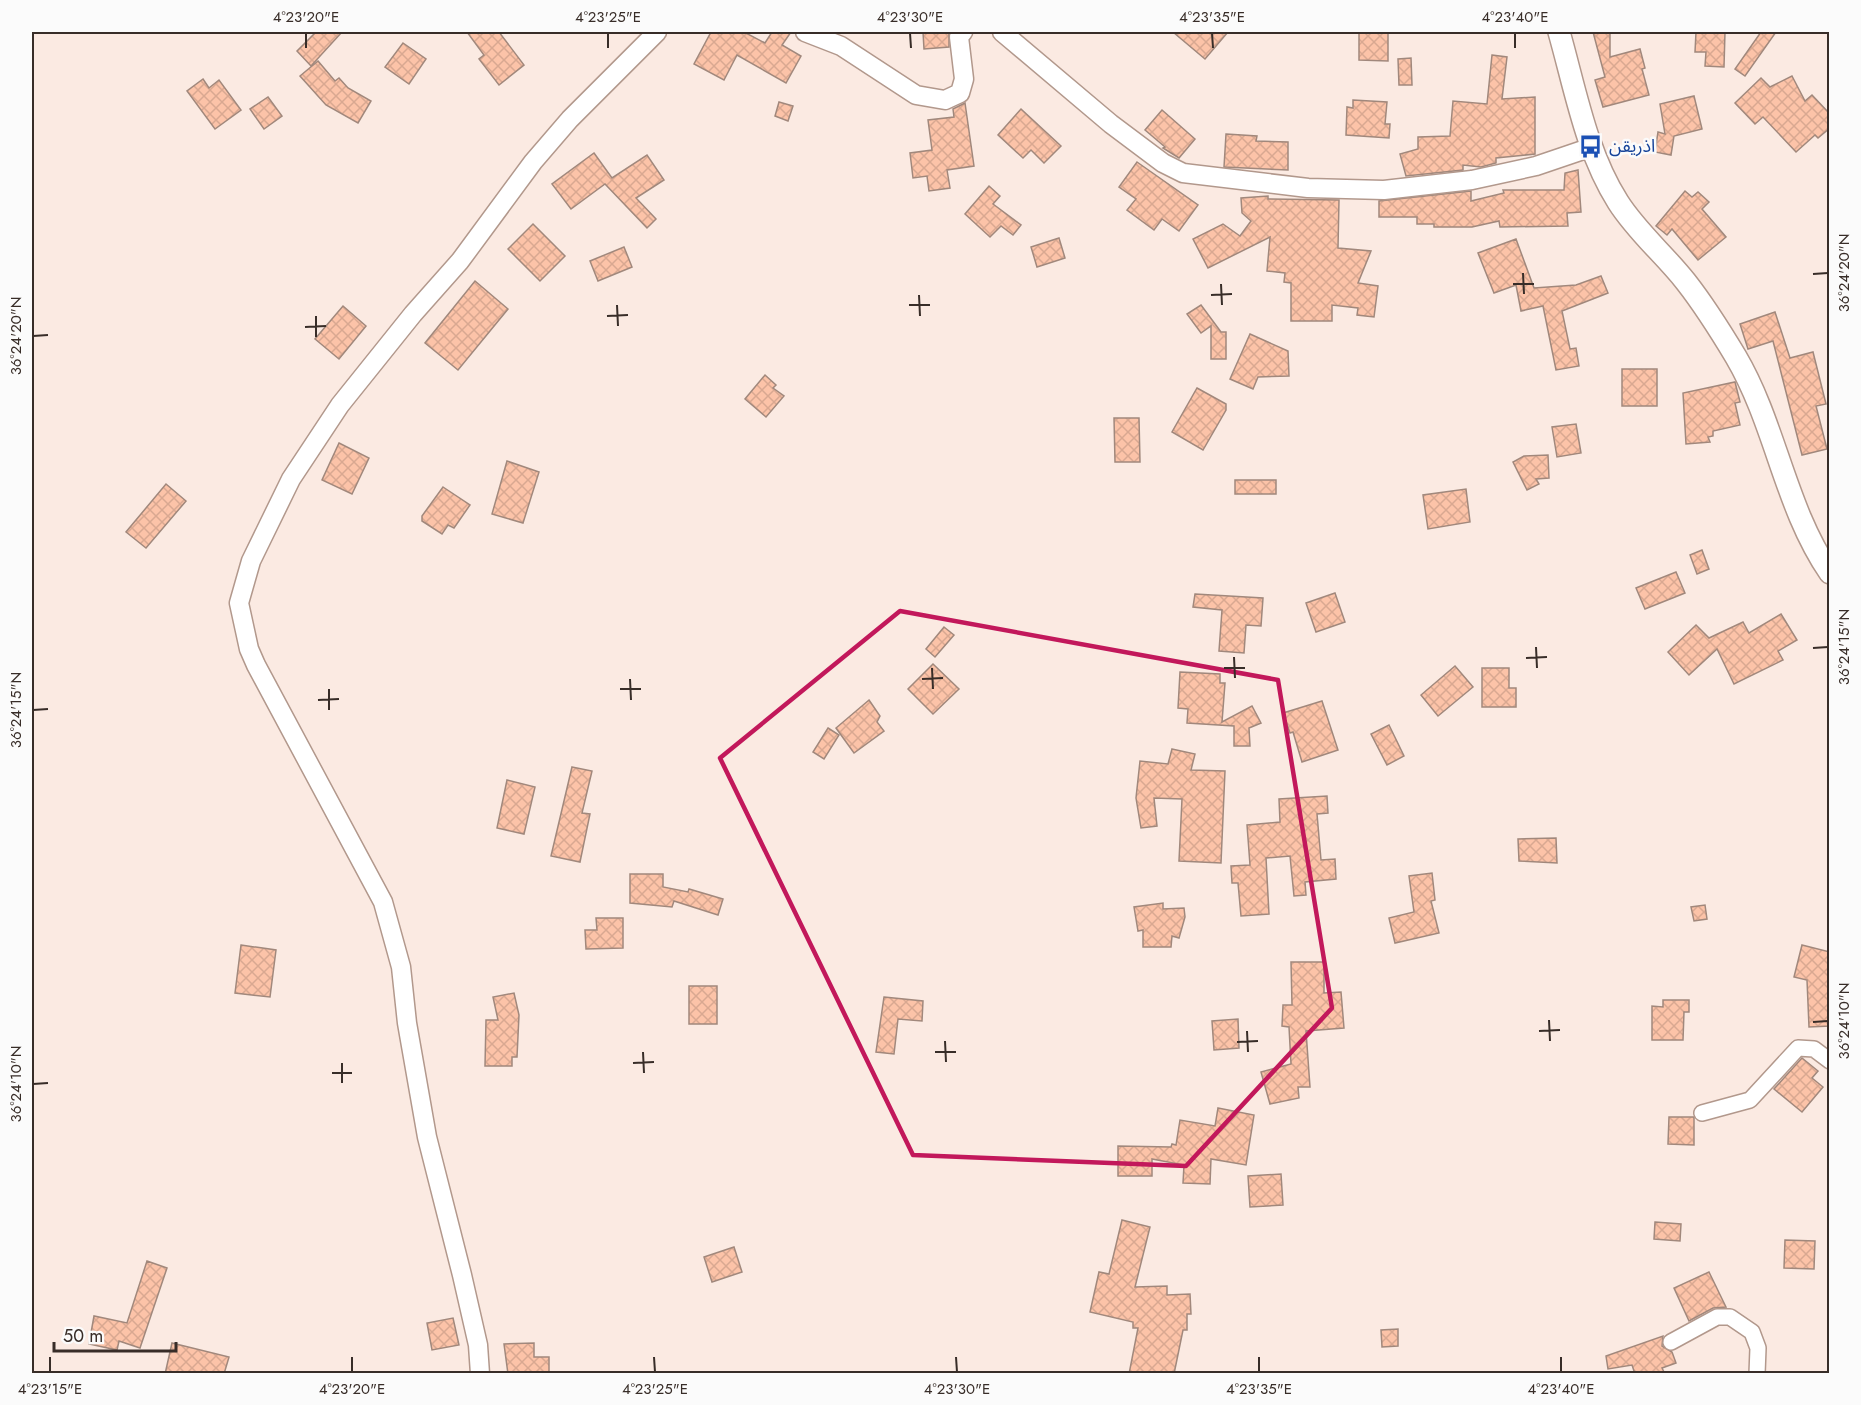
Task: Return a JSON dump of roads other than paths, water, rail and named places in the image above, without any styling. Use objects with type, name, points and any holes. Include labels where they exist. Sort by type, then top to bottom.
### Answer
[{"type":"main road","points":[[1559,32],[1592,147],[1618,203],[1686,282],[1736,357],[1757,400],[1795,506],[1830,573]]},
{"type":"street","points":[[480,1374],[477,1346],[462,1275],[427,1137],[407,1023],[400,967],[383,902],[252,657],[239,603],[250,561],[291,479],[340,405],[413,314],[460,261],[540,154],[570,119],[657,32]]},
{"type":"street","points":[[805,32],[841,46],[916,94],[945,100],[960,93],[964,79],[959,37],[963,32]]},
{"type":"street","points":[[1002,32],[1111,124],[1163,163],[1183,173],[1308,188],[1384,190],[1472,180],[1536,166],[1592,147]]},
{"type":"street","points":[[1702,1113],[1750,1100],[1798,1048],[1814,1049],[1830,1061]]},
{"type":"street","points":[[1671,1342],[1717,1317],[1730,1317],[1752,1332],[1758,1348],[1757,1374]]},
{"type":"place","name":"اذريقن","points":[[1591,146]]}]
